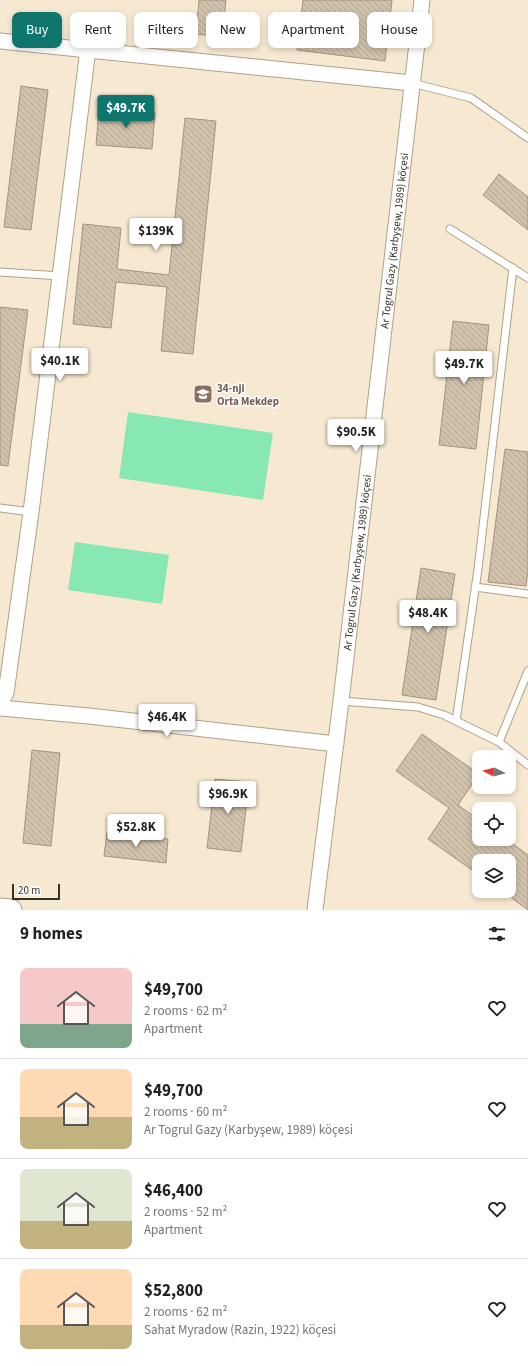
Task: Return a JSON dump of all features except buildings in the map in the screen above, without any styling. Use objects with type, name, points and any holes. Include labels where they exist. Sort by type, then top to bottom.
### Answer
[{"type":"main road","points":[[0,909],[11,910]]},
{"type":"street","name":"Ar Togrul Gazy (Karbyşew, 1989) köçesi","points":[[315,910],[336,744],[422,0]]},
{"type":"street","points":[[0,40],[412,83]]},
{"type":"street","points":[[0,704],[6,693],[31,512],[88,49]]},
{"type":"street","points":[[0,708],[97,717],[336,744]]},
{"type":"lane","points":[[412,83],[471,98],[528,138]]},
{"type":"lane","points":[[450,228],[528,278]]},
{"type":"lane","points":[[456,721],[475,587],[514,268]]},
{"type":"lane","points":[[0,272],[60,276]]},
{"type":"lane","points":[[0,508],[31,512]]},
{"type":"lane","points":[[475,587],[528,594]]},
{"type":"lane","points":[[498,742],[528,672]]},
{"type":"lane","points":[[341,701],[418,707],[444,714],[498,742],[528,765]]},
{"type":"green space","points":[[128,412],[273,433],[263,500],[119,478]]},
{"type":"green space","points":[[75,542],[169,555],[162,604],[68,590]]},
{"type":"place","name":"34-nji Orta Mekdep","points":[[203,394]]}]
